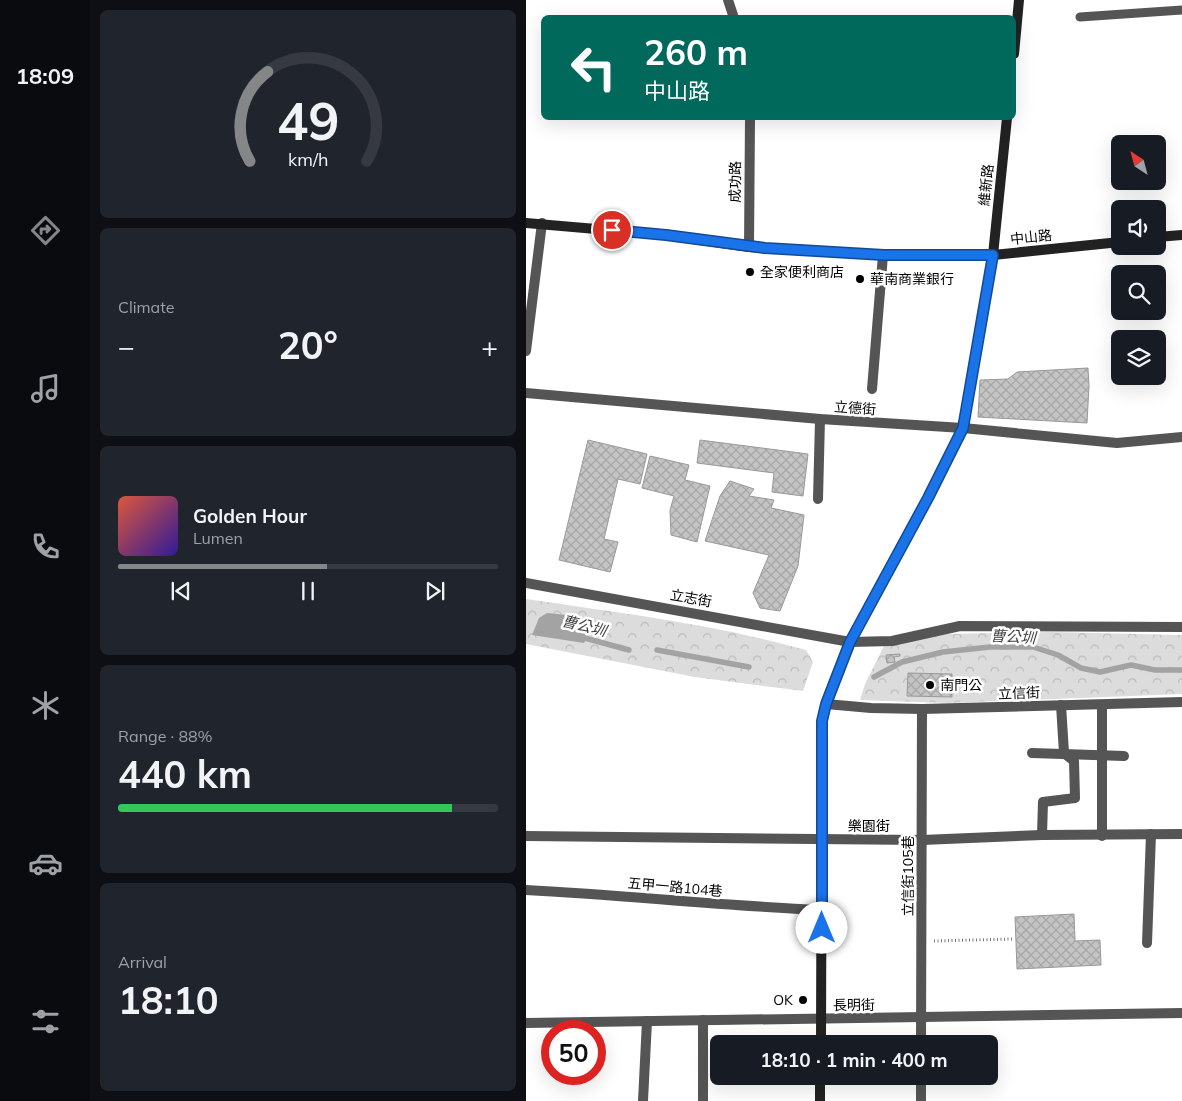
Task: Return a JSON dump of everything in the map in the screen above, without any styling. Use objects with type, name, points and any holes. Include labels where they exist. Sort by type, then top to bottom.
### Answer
[{"type":"main road","points":[[1016,32],[1019,0]]},
{"type":"main road","name":"維新路","points":[[821,1035],[822,721],[826,704],[850,642],[928,498],[963,428],[993,255],[1007,120]]},
{"type":"main road","name":"中山路","points":[[526,223],[666,235],[749,247],[884,255],[993,255],[1111,243]]},
{"type":"main road","points":[[1166,237],[1182,235]]},
{"type":"main road","points":[[820,1085],[820,1101]]},
{"type":"street","points":[[728,0],[733,15]]},
{"type":"street","name":"成功路","points":[[749,247],[750,120]]},
{"type":"street","points":[[526,351],[542,224]]},
{"type":"street","points":[[872,389],[884,255]]},
{"type":"street","name":"立德街","points":[[526,393],[820,419],[963,428],[1117,444],[1182,437]]},
{"type":"street","points":[[818,499],[820,419]]},
{"type":"street","name":"立志街","points":[[526,583],[850,642]]},
{"type":"street","points":[[850,642],[892,641],[960,626],[1182,627]]},
{"type":"street","name":"立信街","points":[[826,704],[871,708],[922,709],[1182,702]]},
{"type":"street","points":[[1061,705],[1064,754]]},
{"type":"street","points":[[1102,705],[1102,836]]},
{"type":"street","name":"立信街105巷","points":[[921,1035],[922,709]]},
{"type":"street","points":[[1032,753],[1124,756]]},
{"type":"street","points":[[1042,836],[1043,802],[1075,798],[1074,761],[1064,754]]},
{"type":"street","points":[[1147,943],[1152,834]]},
{"type":"street","name":"樂園街","points":[[526,836],[922,840],[1182,834]]},
{"type":"street","name":"五甲一路104巷","points":[[526,890],[822,910]]},
{"type":"street","name":"長明街","points":[[526,1023],[1182,1014]]},
{"type":"street","points":[[703,1020],[703,1101]]},
{"type":"street","points":[[643,1101],[647,1021]]},
{"type":"street","points":[[921,1085],[921,1101]]},
{"type":"lane","points":[[1080,17],[1182,10]]},
{"type":"path","points":[[921,942],[1012,939]]},
{"type":"green space","points":[[526,599],[667,620],[737,633],[806,650],[813,662],[803,691],[695,677],[526,644]]},
{"type":"green space","points":[[1048,632],[1182,635],[1182,694],[948,703],[860,700],[865,684],[884,646],[948,634]]},
{"type":"water","points":[[547,613],[576,616],[591,630],[584,643],[532,635],[539,618]]},
{"type":"building","points":[[1088,368],[1087,423],[978,417],[980,380],[1008,379],[1017,372]]},
{"type":"building","points":[[588,440],[647,454],[640,484],[618,479],[604,539],[618,542],[610,572],[559,560]]},
{"type":"building","points":[[700,440],[808,454],[803,496],[772,492],[774,473],[697,463]]},
{"type":"building","points":[[650,456],[689,465],[685,480],[710,486],[697,542],[671,535],[670,510],[674,496],[642,488]]},
{"type":"building","points":[[730,481],[754,489],[749,496],[774,500],[771,508],[804,515],[798,566],[780,611],[760,608],[753,593],[769,555],[705,541],[720,496]]},
{"type":"building","points":[[900,654],[900,656],[894,657],[895,662],[887,663],[886,655]]},
{"type":"building","name":"南門公","points":[[908,673],[952,674],[952,697],[907,696]]},
{"type":"building","points":[[1074,914],[1075,941],[1100,940],[1101,965],[1017,969],[1015,917]]},
{"type":"waterway","name":"曹公圳","points":[[581,637],[629,650]]},
{"type":"waterway","name":"曹公圳","points":[[874,677],[902,662],[943,652],[990,647],[1033,647],[1058,655],[1081,668],[1100,672],[1131,665],[1155,670],[1181,670]]},
{"type":"waterway","name":"曹公圳","points":[[657,650],[749,667]]},
{"type":"place","name":"全家便利商店","points":[[750,272]]},
{"type":"place","name":"華南商業銀行","points":[[860,279]]},
{"type":"place","name":"南門公","points":[[930,685]]},
{"type":"place","name":"OK","points":[[803,1000]]},
{"type":"route","points":[[612,230],[666,235],[749,247],[884,255],[993,255],[963,428],[928,498],[850,642],[826,704],[822,721],[822,928]]}]
